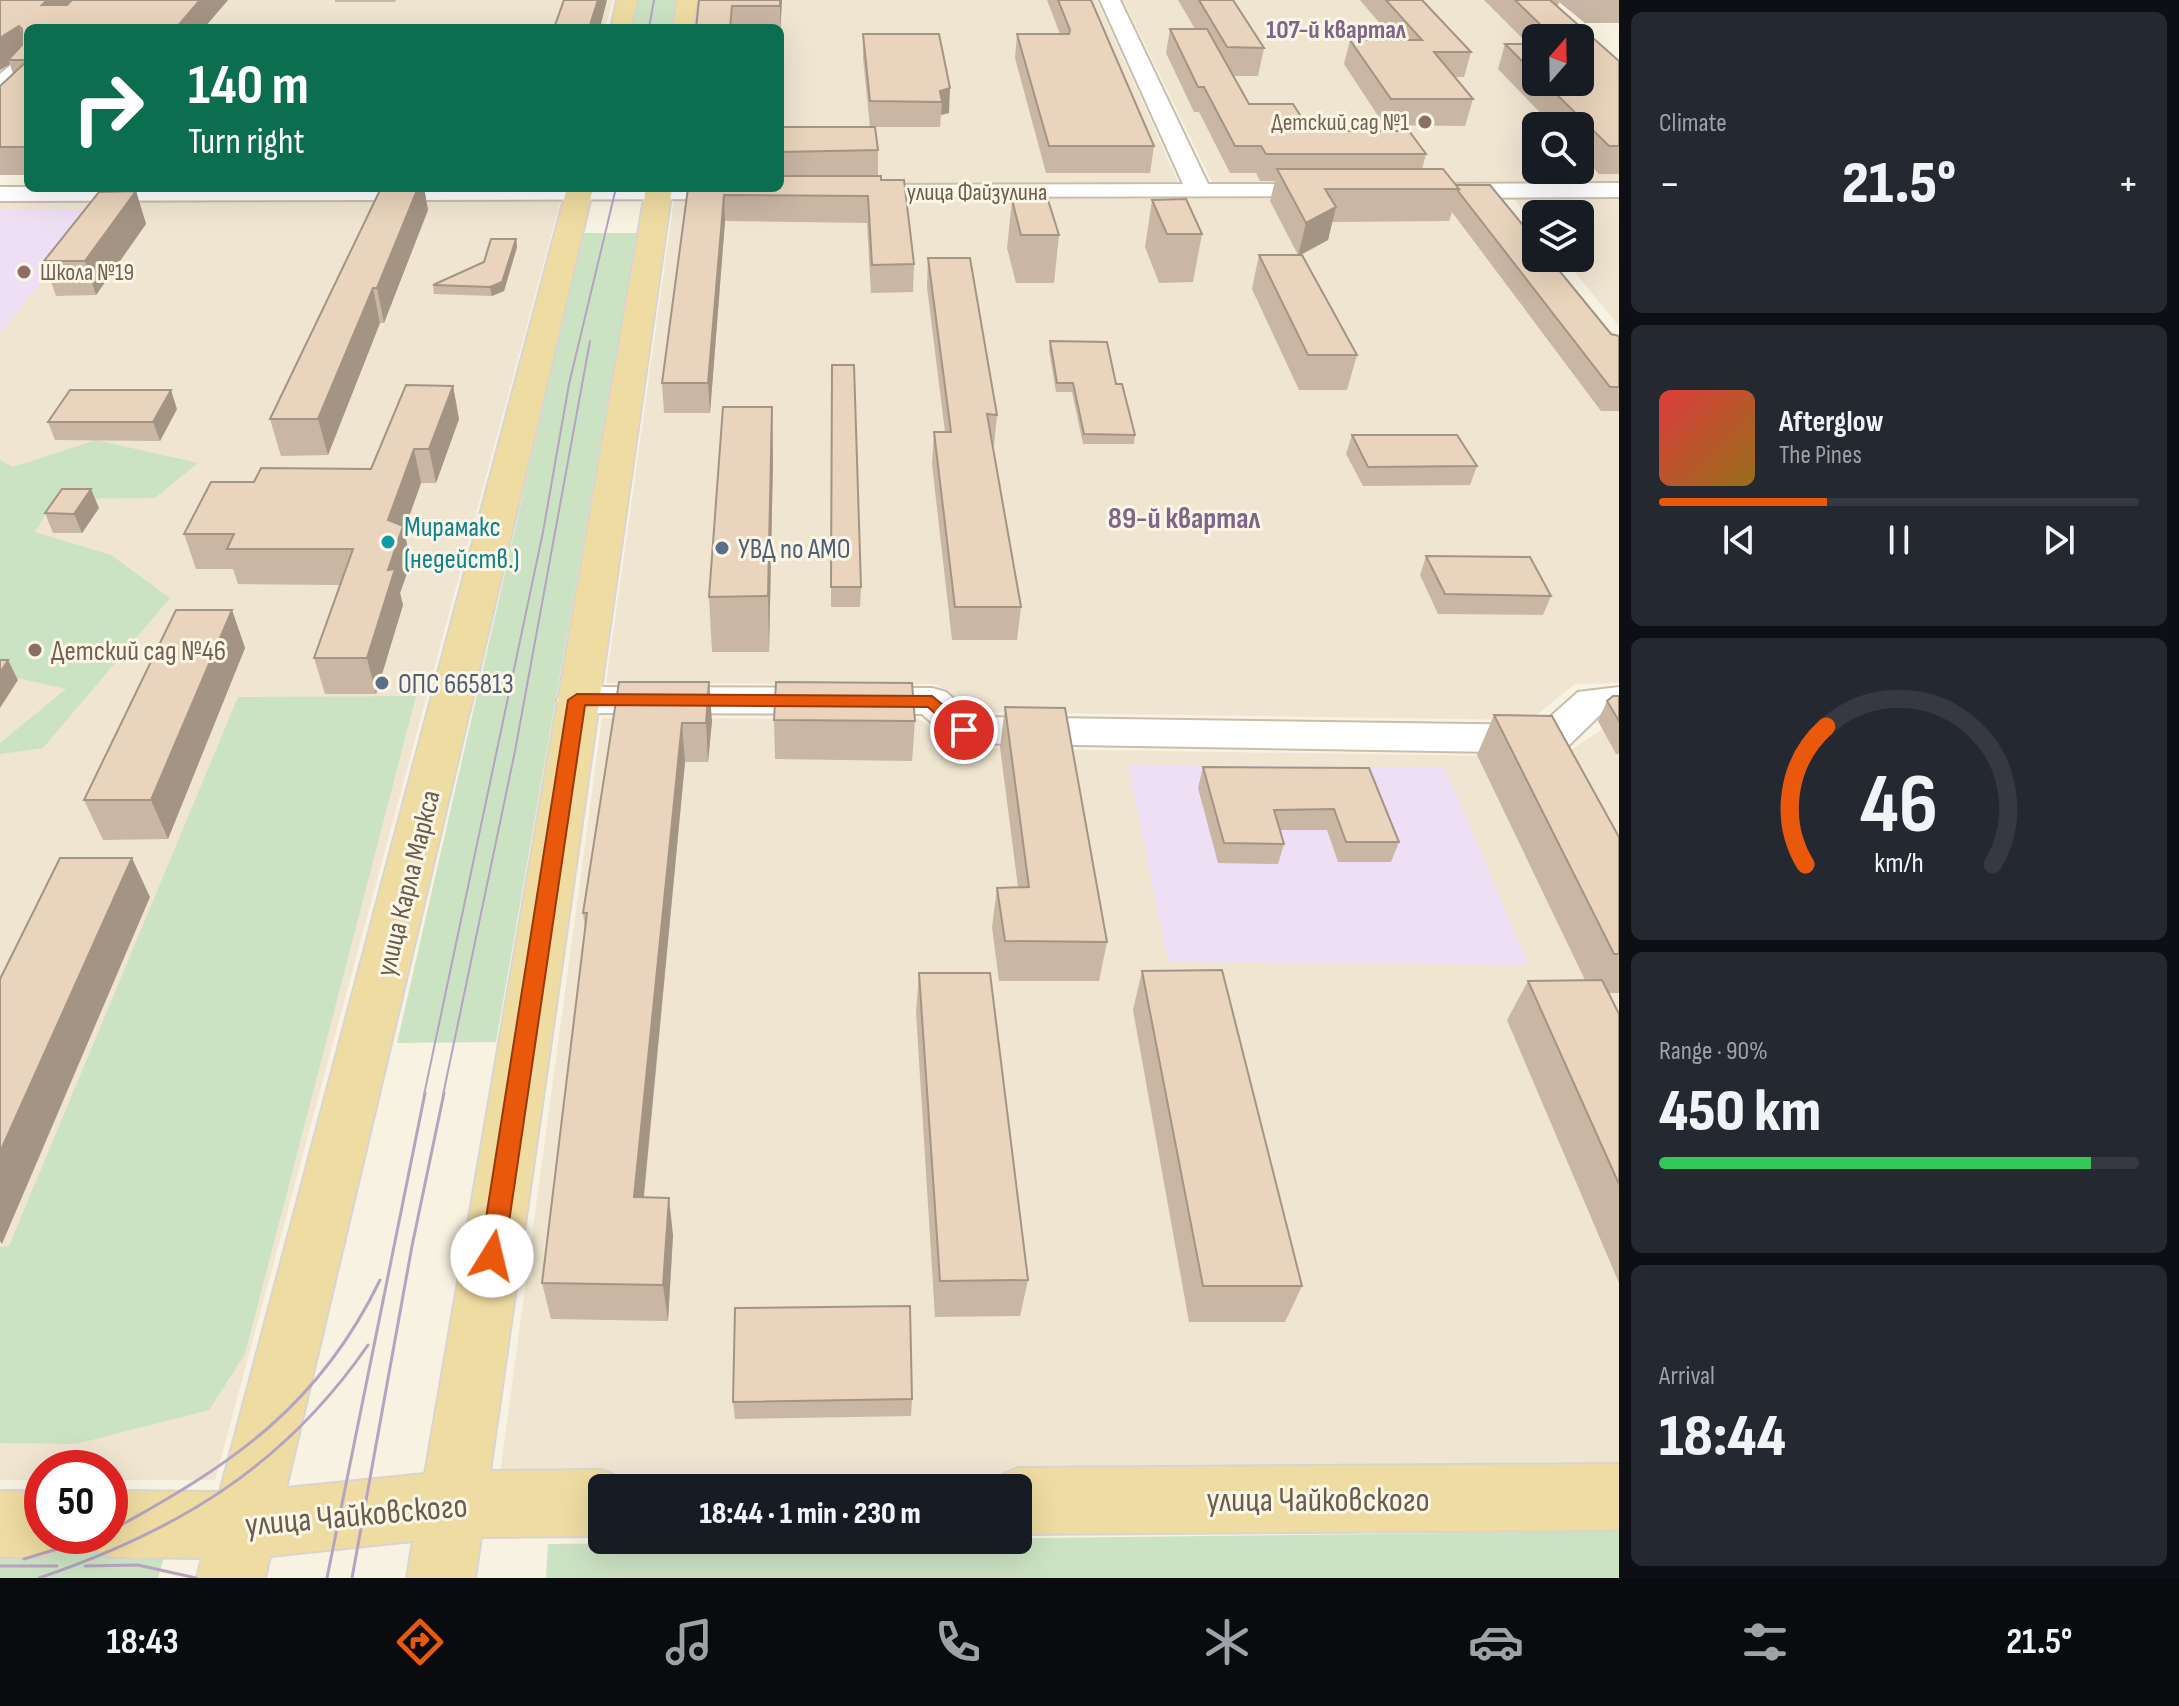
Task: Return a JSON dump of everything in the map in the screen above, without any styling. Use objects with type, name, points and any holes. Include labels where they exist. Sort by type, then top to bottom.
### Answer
[{"type":"main road","points":[[622,24],[627,0]]},
{"type":"main road","points":[[684,24],[687,0]]},
{"type":"main road","name":"улица Карла Маркса","points":[[238,1551],[579,192]]},
{"type":"main road","points":[[441,1578],[455,1504],[658,192]]},
{"type":"main road","name":"улица Чайковского","points":[[1032,1501],[1619,1497]]},
{"type":"main road","name":"улица Чайковского","points":[[128,1528],[238,1551],[455,1504],[588,1503]]},
{"type":"main road","points":[[0,1524],[24,1524]]},
{"type":"street","points":[[1110,0],[1199,191]]},
{"type":"street","points":[[0,86],[24,64]]},
{"type":"street","points":[[1414,191],[1498,201],[1619,190]]},
{"type":"street","name":"улица Файзулина","points":[[828,192],[1353,191]]},
{"type":"street","points":[[0,194],[290,192]]},
{"type":"street","points":[[577,700],[932,701],[964,730],[1551,739],[1592,701],[1619,700]]},
{"type":"shaded area","points":[[120,0],[613,0],[606,24],[95,24]]},
{"type":"shaded area","points":[[700,0],[1097,0],[1179,184],[784,185],[784,24],[697,24]]},
{"type":"shaded area","points":[[1123,0],[1527,0],[1533,24],[1522,24],[1522,96],[1594,96],[1594,83],[1619,83],[1619,184],[1594,184],[1594,112],[1522,112],[1522,184],[1213,184]]},
{"type":"shaded area","points":[[1619,197],[1619,326],[1575,272],[1594,272],[1594,200],[1522,200],[1522,209],[1513,198]]},
{"type":"shaded area","points":[[1479,198],[1522,252],[1522,272],[1538,272],[1619,375],[1619,683],[1575,684],[1530,720],[977,712],[936,684],[606,683],[674,199]]},
{"type":"shaded area","points":[[561,199],[215,1480],[128,1480],[128,1450],[24,1450],[24,1480],[0,1480],[0,201]]},
{"type":"shaded area","name":"Школа №19","points":[[98,209],[0,334],[0,210]]},
{"type":"shaded area","points":[[602,718],[919,719],[965,748],[1560,757],[1619,718],[1619,1467],[1032,1474],[588,1474],[588,1480],[499,1481]]},
{"type":"shaded area","points":[[1128,765],[1445,768],[1529,965],[1168,962]]},
{"type":"green space","points":[[638,0],[676,0],[672,24],[632,24]]},
{"type":"green space","points":[[583,233],[637,233],[496,1042],[397,1043]]},
{"type":"green space","points":[[96,440],[198,463],[155,498],[55,499],[35,532],[111,555],[170,598],[43,748],[0,754],[0,743],[66,689],[0,674],[0,460],[13,467]]},
{"type":"green space","points":[[416,696],[245,1354],[209,1410],[76,1444],[0,1443],[0,1247],[9,1246],[238,697]]},
{"type":"green space","points":[[1619,1531],[1619,1578],[546,1578],[548,1544],[588,1544],[588,1554],[1032,1554],[1032,1538]]},
{"type":"green space","points":[[128,1551],[166,1551],[158,1578],[0,1578],[0,1552],[128,1554]]},
{"type":"building","points":[[0,0],[47,0],[42,5],[67,5],[72,0],[200,0],[179,24],[24,24],[24,60],[8,60],[22,45],[22,29],[19,26],[0,38]]},
{"type":"building","points":[[564,0],[598,0],[590,24],[555,24]]},
{"type":"building","points":[[699,0],[780,0],[780,6],[732,6],[730,24],[696,24]]},
{"type":"building","points":[[1058,0],[1091,0],[1154,146],[1049,146],[1017,34],[1069,34]]},
{"type":"building","points":[[1199,0],[1233,0],[1264,48],[1227,47]]},
{"type":"building","points":[[1386,0],[1422,0],[1471,52],[1434,52],[1473,99],[1391,99],[1350,40],[1422,40]]},
{"type":"building","points":[[1515,0],[1550,0],[1577,24],[1540,24]]},
{"type":"building","points":[[1170,29],[1207,29],[1249,104],[1293,104],[1310,131],[1409,131],[1426,154],[1266,154],[1261,146],[1235,146],[1204,87],[1198,87]]},
{"type":"building","points":[[863,34],[939,34],[950,88],[940,91],[942,102],[870,101]]},
{"type":"building","points":[[1594,39],[1619,61],[1619,146],[1609,146],[1594,131],[1594,112],[1574,112],[1558,96],[1594,96]]},
{"type":"building","points":[[1505,44],[1522,44],[1522,61]]},
{"type":"building","points":[[24,64],[24,147],[0,147],[0,86]]},
{"type":"building","points":[[784,127],[875,127],[878,150],[784,152]]},
{"type":"building","points":[[1277,169],[1443,169],[1459,189],[1325,189],[1336,207],[1306,223]]},
{"type":"building","points":[[784,176],[881,176],[881,180],[904,180],[914,264],[872,265],[868,196],[724,195],[708,383],[662,383],[687,192],[784,192]]},
{"type":"building","points":[[1456,185],[1490,185],[1522,224],[1522,272],[1560,272],[1611,334],[1619,336],[1619,387],[1610,387],[1458,191]]},
{"type":"building","points":[[99,192],[135,192],[85,261],[44,261]]},
{"type":"building","points":[[379,192],[416,192],[318,419],[270,419]]},
{"type":"building","points":[[1186,199],[1202,234],[1167,234],[1152,200]]},
{"type":"building","points":[[1012,200],[1048,200],[1059,235],[1021,235]]},
{"type":"building","points":[[491,239],[516,239],[502,282],[490,287],[433,285],[484,262]]},
{"type":"building","points":[[1259,255],[1302,255],[1357,355],[1308,355]]},
{"type":"building","points":[[928,258],[970,258],[997,415],[987,414],[1021,607],[955,607],[934,432],[951,432]]},
{"type":"building","points":[[1050,341],[1107,342],[1116,384],[1122,384],[1135,435],[1084,434],[1073,383],[1057,383]]},
{"type":"building","points":[[832,365],[854,365],[861,587],[831,587]]},
{"type":"building","points":[[406,385],[453,386],[429,449],[414,449],[388,520],[403,526],[388,570],[395,569],[367,658],[314,658],[353,549],[227,549],[234,534],[184,534],[211,482],[254,482],[261,468],[371,469]]},
{"type":"building","points":[[70,390],[171,390],[153,422],[48,422]]},
{"type":"building","points":[[723,407],[772,407],[768,596],[709,597]]},
{"type":"building","points":[[1352,435],[1457,435],[1477,466],[1368,467]]},
{"type":"building","points":[[62,489],[91,489],[74,514],[45,513]]},
{"type":"building","points":[[1426,556],[1530,557],[1551,596],[1445,594]]},
{"type":"building","points":[[176,610],[232,610],[151,800],[84,800]]},
{"type":"building","points":[[0,660],[8,660],[0,673]]},
{"type":"building","points":[[619,682],[709,682],[706,723],[682,723],[634,1197],[669,1198],[663,1285],[542,1283],[587,913],[583,913]]},
{"type":"building","points":[[776,682],[912,683],[915,721],[774,720]]},
{"type":"building","points":[[1619,696],[1619,721],[1607,701]]},
{"type":"building","points":[[1005,707],[1065,708],[1107,942],[1005,941],[997,888],[1029,887]]},
{"type":"building","points":[[1494,715],[1552,716],[1619,837],[1619,954],[1614,954]]},
{"type":"building","points":[[1203,767],[1369,768],[1399,842],[1346,842],[1334,809],[1274,810],[1284,844],[1224,843]]},
{"type":"building","points":[[60,858],[132,858],[0,1152],[0,979]]},
{"type":"building","points":[[1222,970],[1302,1286],[1203,1286],[1142,971]]},
{"type":"building","points":[[919,973],[990,973],[1028,1280],[940,1281]]},
{"type":"building","points":[[1602,980],[1619,1014],[1619,1184],[1528,981]]},
{"type":"building","points":[[910,1306],[912,1399],[733,1402],[735,1308]]},
{"type":"tram line","points":[[650,24],[654,0]]},
{"type":"tram line","points":[[424,1095],[543,532],[569,384],[615,192]]},
{"type":"tram line","points":[[443,1095],[515,751],[590,341]]},
{"type":"tram line","points":[[327,1578],[425,1093]]},
{"type":"tram line","points":[[352,1578],[412,1246],[444,1093]]},
{"type":"tram line","points":[[128,1521],[232,1457],[267,1429],[329,1364],[356,1325],[380,1280]]},
{"type":"tram line","points":[[39,1578],[137,1539],[224,1490],[301,1426],[368,1345]]},
{"type":"tram line","points":[[24,1559],[41,1554]]},
{"type":"tram line","points":[[85,1566],[138,1565],[196,1578]]},
{"type":"tram line","points":[[0,1566],[57,1566]]},
{"type":"place","name":"Детский сад №1","points":[[1425,122]]},
{"type":"place","name":"Школа №19","points":[[24,272]]},
{"type":"place","name":"Мирамакс (недейств.)","points":[[388,542]]},
{"type":"place","name":"УВД по АМО","points":[[722,548]]},
{"type":"place","name":"Детский сад №46","points":[[35,650]]},
{"type":"place","name":"ОПС 665813","points":[[382,683]]},
{"type":"district","name":"107-й квартал","points":[[1336,29]]},
{"type":"district","name":"89-й квартал","points":[[1184,518]]},
{"type":"route","points":[[492,1256],[577,700],[932,701],[964,730]]}]
